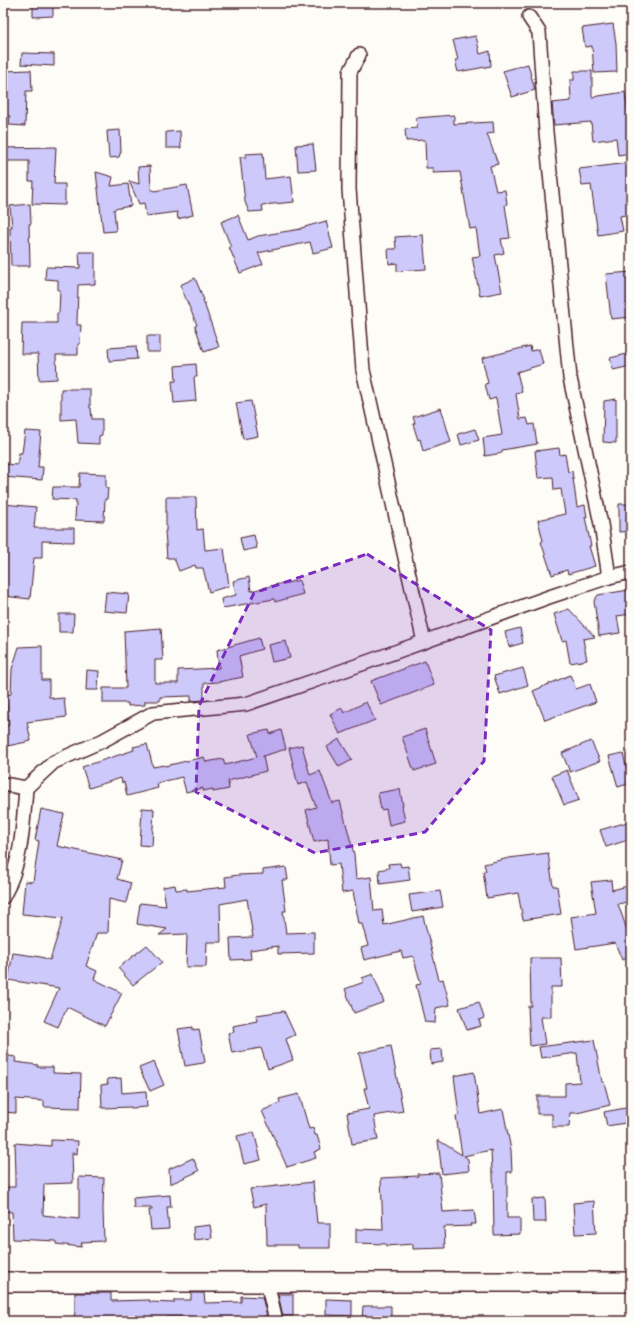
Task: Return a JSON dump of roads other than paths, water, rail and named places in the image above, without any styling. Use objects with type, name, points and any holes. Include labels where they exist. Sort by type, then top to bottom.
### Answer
[{"type":"main road","points":[[3,1282],[631,1282]]},
{"type":"street","points":[[529,17],[539,32],[546,132],[570,378],[601,524],[609,577]]},
{"type":"street","points":[[359,55],[350,72],[349,189],[362,370],[424,642]]},
{"type":"street","points":[[3,897],[11,883],[21,846],[26,788],[54,762],[102,741],[153,713],[246,704],[549,597],[609,577],[631,572]]},
{"type":"street","points":[[3,784],[26,788]]},
{"type":"street","points":[[267,1282],[276,1321]]}]
